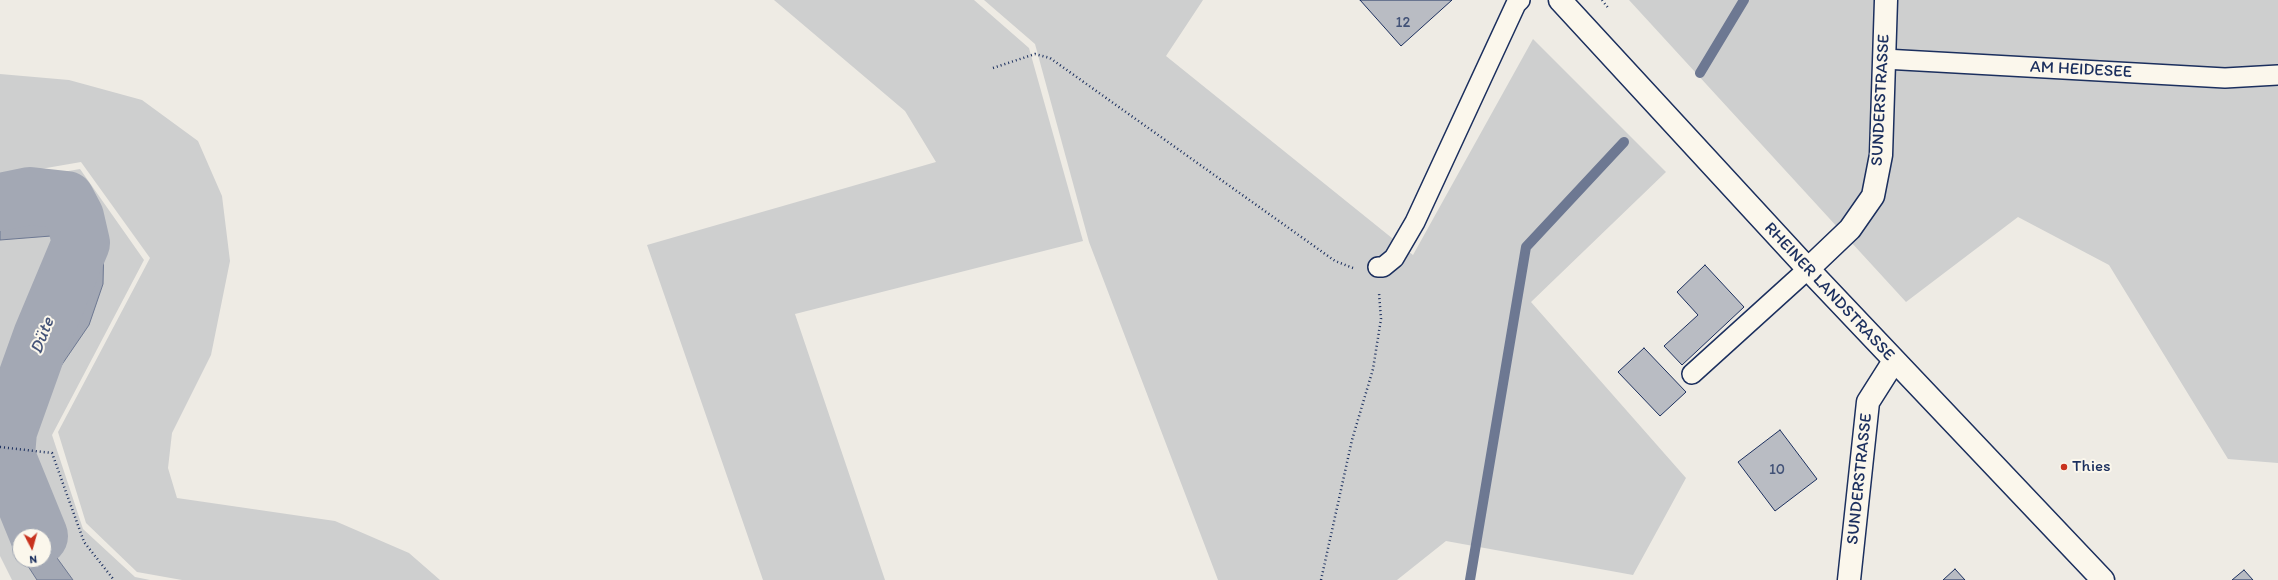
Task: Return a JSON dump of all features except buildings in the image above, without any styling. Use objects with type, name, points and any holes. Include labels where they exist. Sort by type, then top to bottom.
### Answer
[{"type":"main road","name":"RHEINER LANDSTRASSE","points":[[1560,0],[1894,361],[2103,580]]},
{"type":"main road","name":"SUNDERSTRASSE","points":[[1808,269],[1850,230],[1873,196],[1881,155],[1886,0]]},
{"type":"main road","name":"SUNDERSTRASSE","points":[[1849,580],[1868,402],[1894,361]]},
{"type":"lane","points":[[1378,267],[1383,267],[1394,258],[1415,222],[1516,4],[1520,0]]},
{"type":"lane","name":"AM HEIDESEE","points":[[1884,59],[2225,78],[2278,75]]},
{"type":"lane","points":[[1692,374],[1808,269]]},
{"type":"path","points":[[993,68],[1035,54],[1050,58],[1335,261],[1356,269],[1378,267],[1381,319],[1374,369],[1352,440],[1321,580]]},
{"type":"path","points":[[0,447],[52,453],[84,542],[114,580]]},
{"type":"shaded area","points":[[774,0],[974,0],[1029,48],[1083,241],[795,314],[885,580],[763,580],[647,245],[936,162],[905,111]]},
{"type":"shaded area","points":[[984,0],[1203,0],[1166,56],[1413,255],[1533,39],[1666,172],[1531,302],[1686,478],[1633,575],[1446,541],[1397,580],[1218,580],[1089,242],[1035,44]]},
{"type":"shaded area","points":[[1629,0],[2278,0],[2278,463],[2228,459],[2109,265],[2018,217],[1906,302]]},
{"type":"shaded area","points":[[0,74],[69,80],[142,100],[198,141],[222,196],[230,261],[211,355],[172,433],[168,468],[177,498],[335,521],[409,553],[440,580],[182,580],[137,572],[86,523],[58,432],[150,258],[81,162],[0,176]]},
{"type":"shaded area","points":[[80,169],[144,260],[52,435],[83,529],[135,577],[150,580],[12,580],[0,556],[0,183]]},
{"type":"shaded area","points":[[57,208],[82,210],[104,240],[103,284],[89,325],[50,382],[23,406],[28,427],[25,467],[40,528],[12,528],[7,512],[0,471],[1,391],[25,365],[55,323],[68,299],[75,274],[75,246],[51,236],[0,240],[0,211]]},
{"type":"shaded area","points":[[52,551],[73,580],[37,580],[29,568],[52,568]]},
{"type":"waterway","points":[[1700,73],[1744,0]]},
{"type":"waterway","points":[[1470,580],[1526,247],[1624,142]]},
{"type":"waterway","name":"Düte","points":[[0,202],[30,196],[66,200],[75,217],[81,243],[42,336],[8,431],[6,455],[36,528]]},
{"type":"place","name":"Thies","points":[[2064,467]]}]
